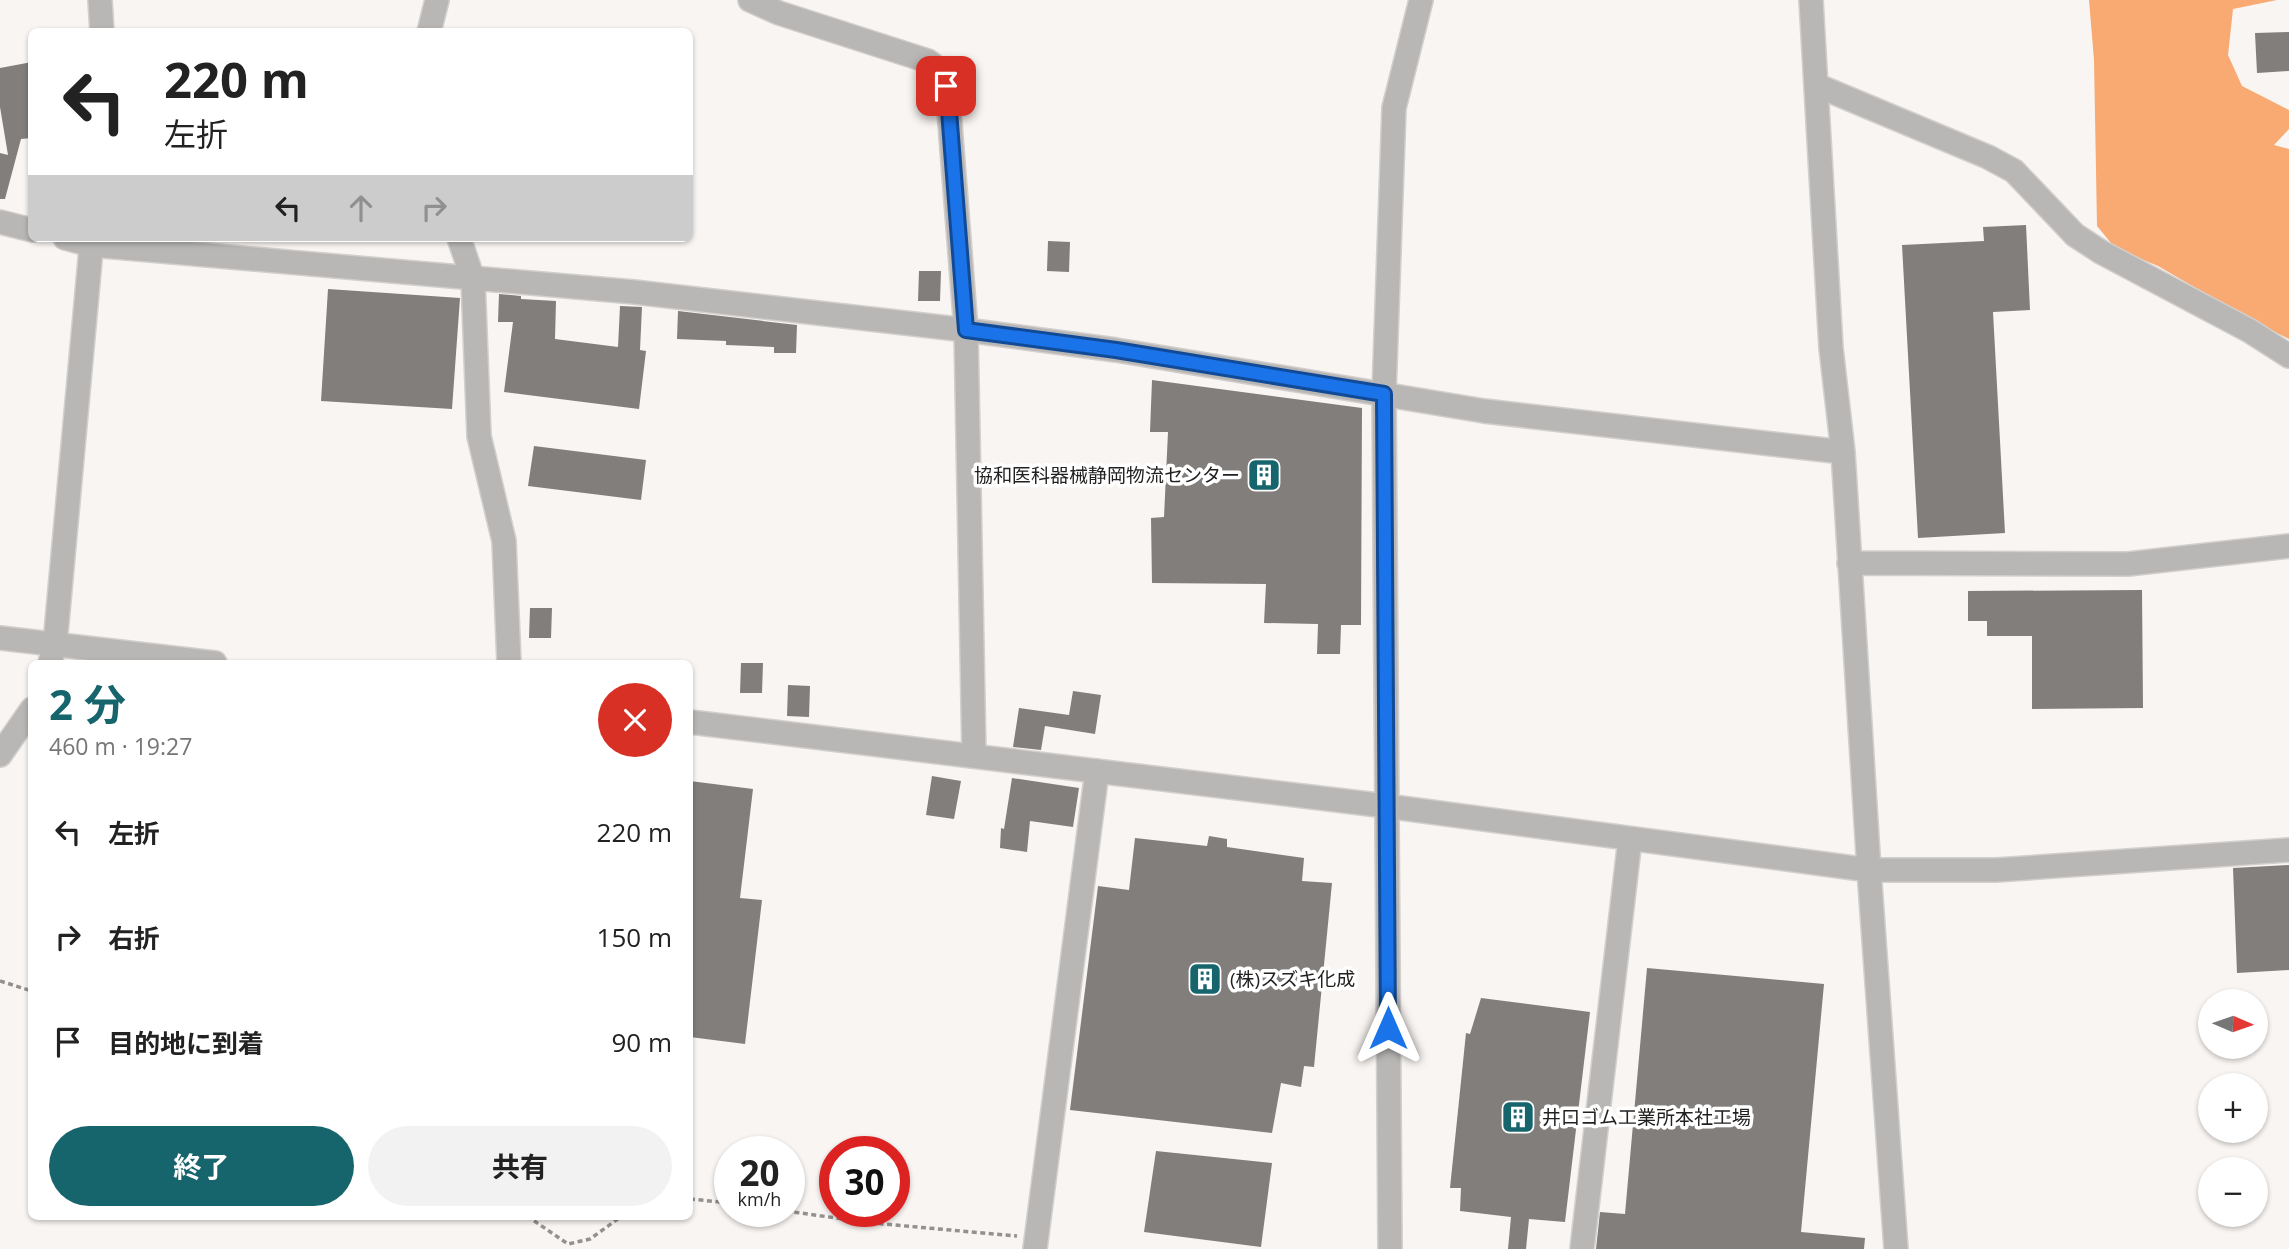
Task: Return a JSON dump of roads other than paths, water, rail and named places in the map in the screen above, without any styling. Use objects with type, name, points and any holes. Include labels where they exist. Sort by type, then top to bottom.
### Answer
[{"type":"street","points":[[100,0],[102,28]]},
{"type":"street","points":[[430,28],[437,0]]},
{"type":"street","points":[[1390,1249],[1384,394],[1394,108],[1421,0]]},
{"type":"street","points":[[1811,0],[1831,348],[1843,452],[1896,1249]]},
{"type":"street","points":[[757,1],[779,13],[928,61],[942,75],[948,98],[966,330],[974,756]]},
{"type":"street","points":[[1816,85],[1988,157],[2014,171],[2075,235],[2101,252],[2250,331],[2289,356]]},
{"type":"street","points":[[0,222],[28,229]]},
{"type":"street","points":[[52,654],[92,242]]},
{"type":"street","points":[[102,242],[472,279],[634,292],[966,330],[1116,350],[1498,413],[1843,452]]},
{"type":"street","points":[[460,242],[472,279],[480,436],[504,541],[509,660]]},
{"type":"street","points":[[1849,563],[2128,564],[2289,546]]},
{"type":"street","points":[[0,638],[52,654],[161,660]]},
{"type":"street","points":[[0,755],[28,715]]},
{"type":"street","points":[[693,722],[1386,806],[1869,870],[1996,870],[2289,850]]},
{"type":"street","points":[[1036,1243],[1097,771]]},
{"type":"street","points":[[1582,1249],[1630,839]]},
{"type":"place","name":"協和医科器械静岡物流センター","points":[[1264,475]]},
{"type":"place","name":"(株)スズキ化成","points":[[1205,979]]},
{"type":"place","name":"井口ゴム工業所本社工場","points":[[1518,1117]]}]
